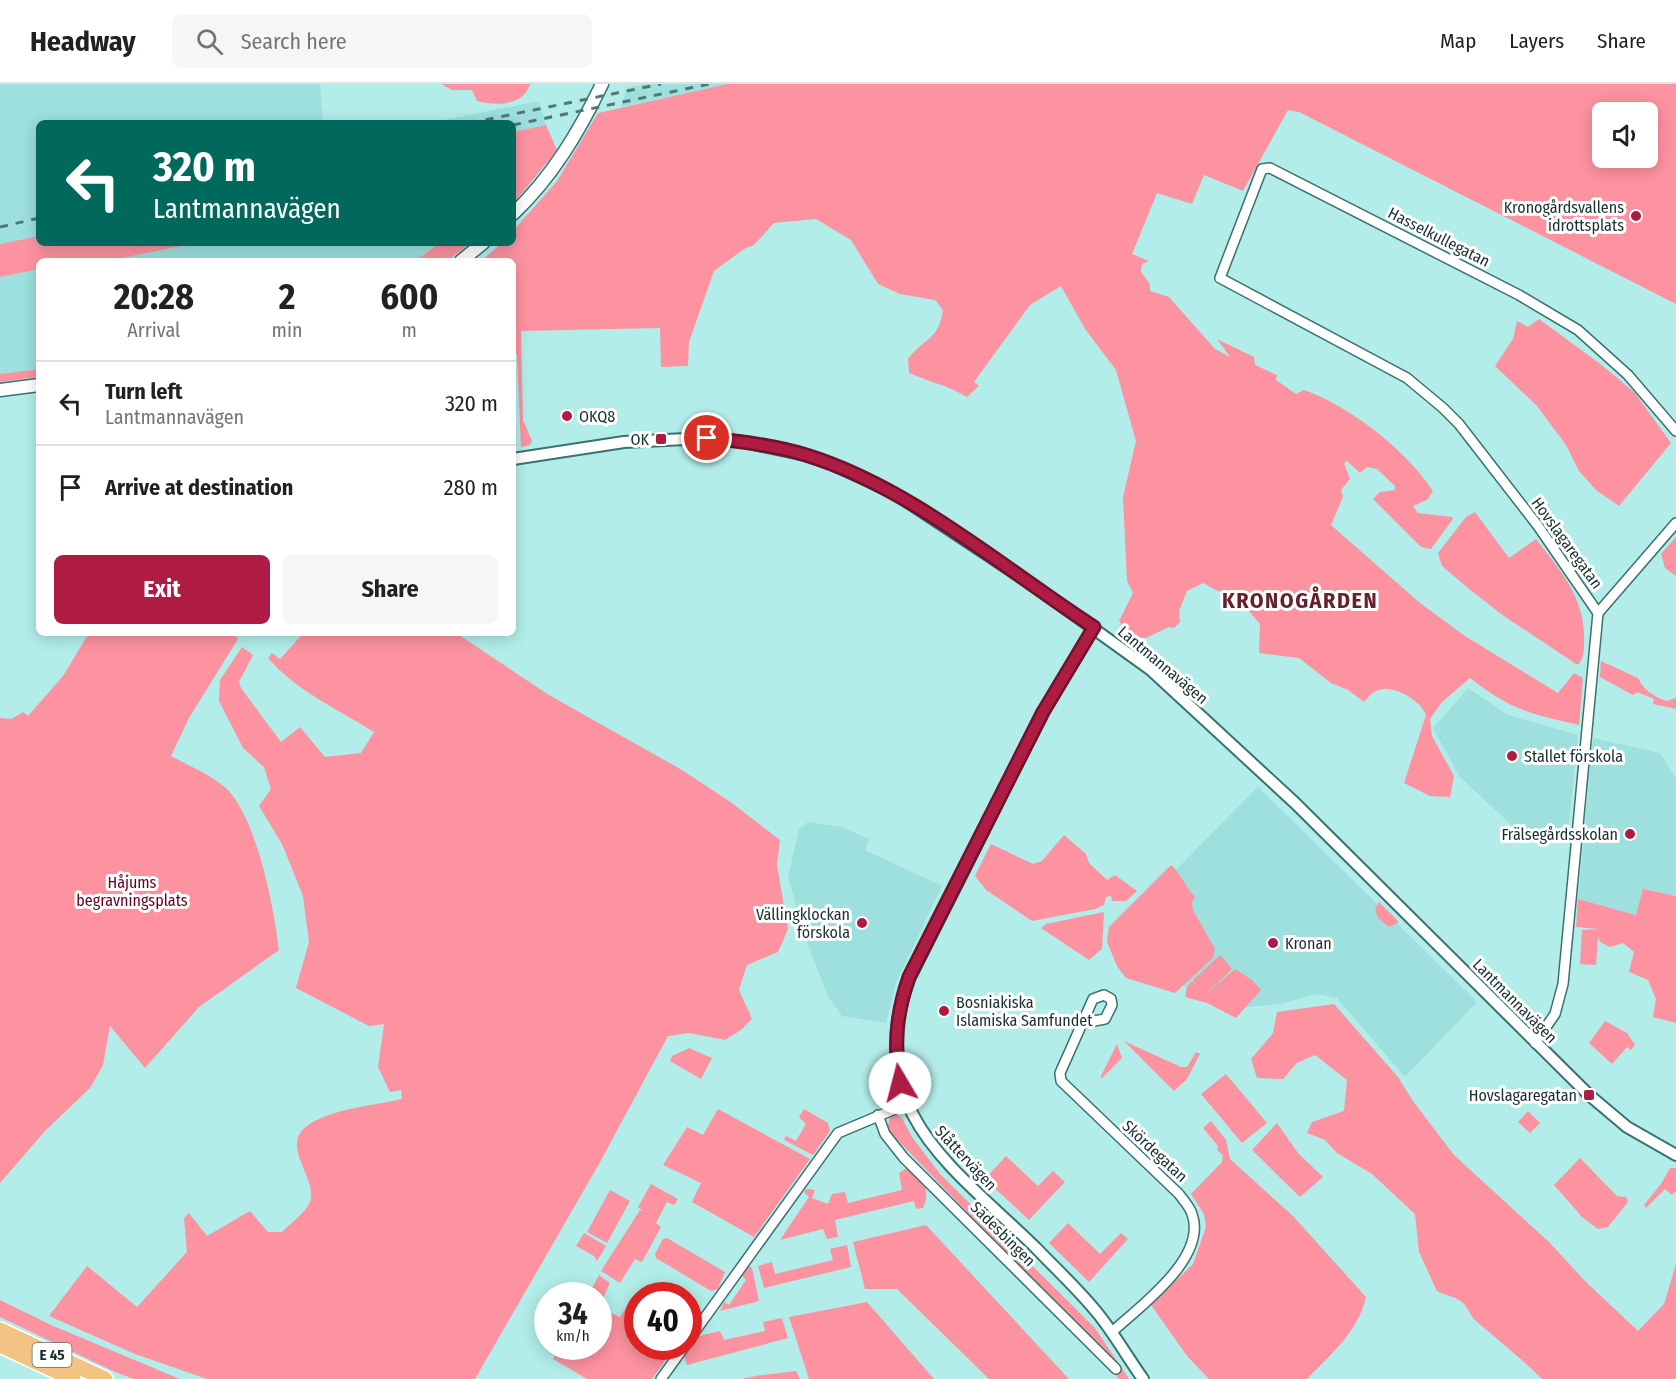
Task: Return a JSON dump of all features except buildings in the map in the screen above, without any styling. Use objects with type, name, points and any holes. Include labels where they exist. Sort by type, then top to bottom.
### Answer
[{"type":"highway","name":"E 45","points":[[0,1330],[105,1379]]},
{"type":"highway","name":"E 45","points":[[0,1345],[73,1379]]},
{"type":"main road","points":[[516,211],[558,162],[585,120],[602,84]]},
{"type":"main road","points":[[465,258],[479,246]]},
{"type":"main road","points":[[0,390],[36,385]]},
{"type":"street","name":"Hasselkullegatan","points":[[1220,278],[1262,170],[1270,168],[1519,295],[1578,330],[1628,375],[1676,431]]},
{"type":"street","name":"Hovslagaregatan","points":[[1220,278],[1398,372],[1443,408],[1459,424],[1538,526],[1598,613],[1563,984],[1555,1014],[1535,1043]]},
{"type":"street","name":"Lantmannavägen","points":[[516,459],[605,444],[681,438],[744,442],[805,455],[834,465],[894,493],[1094,627],[1151,670],[1295,803],[1589,1095],[1627,1127],[1676,1155]]},
{"type":"street","points":[[1598,613],[1676,523]]},
{"type":"street","name":"Slåttervägen","points":[[1094,627],[1043,712],[909,977],[897,1016],[896,1037],[900,1083],[918,1127],[939,1155],[1089,1302],[1143,1379]]},
{"type":"street","name":"Skördegatan","points":[[1086,1018],[1060,1072],[1061,1081],[1179,1194],[1192,1214],[1194,1227],[1185,1260],[1112,1332]]},
{"type":"street","points":[[702,1322],[838,1133],[907,1104]]},
{"type":"street","name":"Sädesbingen","points":[[878,1115],[885,1134],[904,1158],[1116,1369]]},
{"type":"street","points":[[661,1379],[675,1360]]},
{"type":"shaded area","points":[[0,84],[320,84],[323,120],[36,120],[36,237],[0,244]]},
{"type":"shaded area","points":[[645,84],[727,84],[621,107],[627,88]]},
{"type":"shaded area","points":[[539,101],[546,125],[516,131],[516,120],[444,120]]},
{"type":"shaded area","points":[[182,246],[436,246],[419,258],[122,258]]},
{"type":"shaded area","points":[[36,270],[36,369],[0,374],[0,277]]},
{"type":"shaded area","name":"Stallet förskola","points":[[1468,688],[1508,715],[1578,735],[1567,843],[1520,833],[1460,777],[1433,728]]},
{"type":"shaded area","name":"Frälsegårdsskolan","points":[[1593,738],[1660,753],[1676,779],[1676,896],[1643,889],[1637,915],[1578,899]]},
{"type":"shaded area","name":"Kronan","points":[[1258,787],[1477,1002],[1405,1077],[1337,998],[1316,994],[1281,1004],[1229,1009],[1135,960],[1138,908]]},
{"type":"shaded area","name":"Vällingklockan förskola","points":[[808,822],[841,827],[869,839],[865,850],[942,886],[896,983],[886,1023],[842,1016],[828,996],[808,945],[788,877],[799,829]]},
{"type":"green space","points":[[441,84],[530,84],[522,97],[508,103],[492,104],[477,101],[472,90],[452,90]]},
{"type":"green space","points":[[727,84],[1676,84],[1676,304],[1299,112],[1288,110],[1243,191],[1204,175],[1192,204],[1157,193],[1132,254],[1149,261],[1142,264],[1141,272],[1150,284],[1150,291],[1169,297],[1215,349],[1230,357],[1217,339],[1254,357],[1255,365],[1277,375],[1276,380],[1296,394],[1304,390],[1340,407],[1376,431],[1408,460],[1433,491],[1427,500],[1413,506],[1418,513],[1452,517],[1453,519],[1431,549],[1421,547],[1373,499],[1380,492],[1395,490],[1395,486],[1377,469],[1367,467],[1360,473],[1347,461],[1344,463],[1350,479],[1341,490],[1343,497],[1331,525],[1420,603],[1465,636],[1558,693],[1574,673],[1583,678],[1579,725],[1546,717],[1509,704],[1470,678],[1442,702],[1430,719],[1432,736],[1454,776],[1450,797],[1430,796],[1404,783],[1426,715],[1418,703],[1404,694],[1388,689],[1374,692],[1364,702],[1348,690],[1331,683],[1299,658],[1259,653],[1260,624],[1244,605],[1203,583],[1187,591],[1179,611],[1180,622],[1174,628],[1169,627],[1146,638],[1131,637],[1119,621],[1133,593],[1127,581],[1123,497],[1136,441],[1116,370],[1085,329],[1061,286],[1030,305],[974,382],[979,386],[967,397],[953,389],[909,373],[908,359],[930,338],[941,320],[943,310],[935,300],[900,294],[878,284],[851,240],[816,219],[774,223],[754,245],[744,249],[714,271],[689,342],[688,366],[661,367],[660,328],[521,331],[523,420],[532,441],[530,445],[521,447],[516,354],[516,258],[484,258],[498,246],[516,246],[516,228],[557,181],[598,113]]},
{"type":"green space","points":[[546,125],[557,150],[516,200],[516,131]]},
{"type":"green space","points":[[36,237],[36,246],[182,246],[122,258],[36,258],[36,270],[0,277],[0,244]]},
{"type":"green space","points":[[436,246],[467,246],[451,258],[419,258]]},
{"type":"green space","points":[[1539,319],[1603,366],[1635,393],[1671,443],[1619,506],[1596,490],[1579,471],[1566,445],[1537,406],[1495,366],[1513,339],[1517,321],[1528,327]]},
{"type":"green space","points":[[36,369],[36,377],[0,382],[0,374]]},
{"type":"green space","points":[[1475,512],[1509,558],[1536,539],[1563,574],[1576,599],[1584,627],[1584,651],[1579,664],[1501,614],[1442,566],[1438,553],[1466,517]]},
{"type":"green space","points":[[1676,537],[1676,576],[1665,568],[1661,554]]},
{"type":"green space","name":"Håjums begravningsplats","points":[[87,636],[236,636],[238,639],[189,718],[171,756],[221,784],[238,803],[247,821],[262,865],[279,950],[199,1007],[145,1068],[110,1026],[103,1065],[90,1088],[45,1131],[0,1183],[0,718],[11,719],[23,712],[28,716],[63,676]]},
{"type":"green space","points":[[460,636],[549,695],[682,770],[732,803],[780,840],[777,865],[788,929],[778,952],[747,965],[739,990],[752,1019],[741,1030],[725,1040],[689,1033],[668,1036],[599,1164],[475,1379],[207,1379],[135,1354],[49,1316],[87,1266],[137,1307],[187,1252],[184,1218],[189,1213],[207,1236],[250,1211],[268,1232],[282,1232],[308,1206],[311,1195],[297,1149],[298,1138],[305,1127],[341,1111],[402,1099],[401,1090],[390,1092],[378,1067],[384,1024],[369,1026],[296,988],[309,942],[303,896],[282,844],[259,806],[271,789],[264,767],[243,748],[219,701],[220,680],[242,647],[253,655],[239,682],[241,688],[281,742],[300,727],[325,757],[361,753],[374,732],[304,690],[268,658],[272,653],[280,659],[300,637]]},
{"type":"green space","points":[[1601,661],[1638,678],[1646,690],[1657,697],[1666,701],[1676,698],[1676,709],[1653,704],[1654,699],[1637,692],[1633,695],[1600,677]]},
{"type":"green space","points":[[1064,835],[1086,854],[1089,863],[1107,880],[1115,875],[1137,891],[1126,901],[1112,901],[1111,896],[1106,897],[1104,905],[1095,909],[1032,921],[986,890],[975,876],[991,844],[1033,864],[1042,861]]},
{"type":"green space","points":[[1171,865],[1195,897],[1192,902],[1193,910],[1215,949],[1213,958],[1175,993],[1126,978],[1117,966],[1107,942],[1109,927]]},
{"type":"green space","points":[[1643,889],[1676,896],[1676,1023],[1653,1017],[1656,999],[1648,980],[1629,972],[1634,952],[1623,943],[1610,947],[1600,942],[1598,937],[1596,965],[1580,964],[1582,930],[1599,929],[1576,927],[1578,899],[1636,915]]},
{"type":"green space","points":[[1379,902],[1399,922],[1389,927],[1378,918],[1375,909]]},
{"type":"green space","points":[[1104,912],[1102,949],[1089,960],[1041,928],[1046,924]]},
{"type":"green space","points":[[1220,955],[1232,969],[1205,995],[1235,969],[1252,980],[1261,990],[1236,1018],[1207,1003],[1185,997],[1187,987],[1192,981],[1197,985],[1193,980]]},
{"type":"green space","points":[[1334,1004],[1398,1077],[1413,1101],[1454,1155],[1550,1243],[1584,1280],[1638,1331],[1664,1304],[1676,1264],[1676,1379],[1542,1379],[1476,1321],[1462,1302],[1437,1291],[1419,1252],[1415,1214],[1372,1174],[1337,1153],[1325,1140],[1307,1133],[1312,1122],[1344,1111],[1347,1080],[1315,1055],[1297,1063],[1283,1079],[1257,1078],[1251,1059],[1273,1033],[1277,1012]]},
{"type":"green space","points":[[1605,1021],[1627,1033],[1635,1045],[1631,1050],[1627,1047],[1612,1064],[1589,1043]]},
{"type":"green space","points":[[1124,1041],[1181,1067],[1187,1067],[1196,1052],[1200,1054],[1187,1079],[1174,1091]]},
{"type":"green space","points":[[1117,1044],[1122,1058],[1101,1079],[1101,1076]]},
{"type":"green space","points":[[689,1048],[712,1058],[701,1079],[670,1061],[672,1056]]},
{"type":"green space","points":[[1226,1074],[1267,1123],[1242,1143],[1201,1094]]},
{"type":"green space","points":[[718,1109],[810,1159],[754,1237],[692,1202],[701,1183],[663,1165],[687,1127],[703,1135]]},
{"type":"green space","points":[[804,1109],[828,1123],[830,1131],[813,1155],[784,1140],[786,1136],[796,1141],[806,1124],[799,1117]]},
{"type":"green space","points":[[1528,1111],[1540,1123],[1530,1133],[1518,1122]]},
{"type":"green space","points":[[897,1115],[902,1118],[912,1137],[940,1174],[1095,1328],[1129,1379],[1119,1379],[1079,1328],[887,1129],[890,1117]]},
{"type":"green space","points":[[1211,1121],[1226,1140],[1230,1159],[1293,1216],[1366,1297],[1350,1332],[1307,1379],[1209,1379],[1187,1356],[1151,1305],[1193,1264],[1206,1227],[1204,1214],[1191,1194],[1222,1162],[1223,1155],[1217,1150],[1218,1146],[1203,1128]]},
{"type":"green space","points":[[1277,1123],[1298,1153],[1323,1177],[1300,1197],[1252,1150]]},
{"type":"green space","points":[[1006,1156],[1038,1186],[1053,1171],[1065,1182],[1029,1220],[985,1179]]},
{"type":"green space","points":[[1580,1158],[1617,1196],[1626,1197],[1628,1202],[1608,1227],[1598,1229],[1583,1218],[1554,1185]]},
{"type":"green space","points":[[908,1167],[921,1180],[926,1190],[926,1201],[923,1208],[916,1209],[914,1201],[835,1220],[838,1237],[827,1239],[823,1229],[780,1240],[809,1197],[804,1192],[806,1189],[815,1190],[812,1198],[828,1204],[832,1194],[845,1192],[848,1203],[902,1190],[899,1173]]},
{"type":"green space","points":[[1670,1168],[1676,1168],[1676,1191],[1672,1195],[1665,1189],[1646,1208],[1644,1205],[1661,1184]]},
{"type":"green space","points":[[651,1184],[678,1199],[674,1205],[667,1202],[656,1223],[661,1227],[642,1262],[635,1259],[620,1283],[601,1271],[640,1210],[644,1212],[638,1207]]},
{"type":"green space","points":[[610,1190],[630,1201],[607,1243],[587,1232]]},
{"type":"green space","points":[[1068,1223],[1100,1254],[1121,1233],[1128,1239],[1089,1282],[1049,1243]]},
{"type":"green space","points":[[926,1225],[1069,1379],[989,1379],[897,1289],[865,1289],[853,1242]]},
{"type":"green space","points":[[584,1233],[606,1246],[597,1261],[594,1256],[576,1246]]},
{"type":"green space","points":[[667,1238],[725,1272],[718,1289],[711,1291],[702,1286],[702,1282],[696,1282],[656,1258],[655,1254],[663,1239]]},
{"type":"green space","points":[[847,1245],[851,1267],[764,1288],[758,1266],[772,1262],[775,1274],[833,1260],[830,1249]]},
{"type":"green space","points":[[749,1266],[752,1268],[759,1301],[720,1311],[724,1302],[729,1305],[746,1280],[742,1276]]},
{"type":"green space","points":[[599,1275],[609,1282],[595,1282]]},
{"type":"green space","points":[[0,1300],[51,1325],[180,1379],[134,1379],[115,1372],[0,1317]]},
{"type":"green space","points":[[867,1302],[934,1379],[809,1379],[789,1317]]},
{"type":"green space","points":[[624,1311],[624,1360],[666,1360],[652,1379],[587,1379],[555,1360],[612,1360],[612,1313],[620,1317]]},
{"type":"green space","points":[[782,1318],[788,1338],[687,1365],[685,1360],[702,1360],[702,1335],[720,1331],[724,1340],[765,1331],[763,1322]]},
{"type":"green space","points":[[796,1371],[800,1379],[741,1379],[762,1375]]},
{"type":"railway","points":[[485,120],[661,84]]},
{"type":"railway","points":[[516,124],[709,84]]},
{"type":"railway","points":[[0,227],[36,219]]},
{"type":"place","name":"Kronogårdsvallens idrottsplats","points":[[1636,216]]},
{"type":"place","name":"OKQ8","points":[[567,416]]},
{"type":"place","name":"OK","points":[[661,439]]},
{"type":"place","name":"Stallet förskola","points":[[1512,756]]},
{"type":"place","name":"Frälsegårdsskolan","points":[[1630,834]]},
{"type":"place","name":"Vällingklockan förskola","points":[[862,923]]},
{"type":"place","name":"Kronan","points":[[1273,943]]},
{"type":"place","name":"Bosniakiska Islamiska Samfundet","points":[[944,1011]]},
{"type":"place","name":"Hovslagaregatan","points":[[1589,1095]]},
{"type":"district","name":"KRONOGÅRDEN","points":[[1300,600]]},
{"type":"route","points":[[707,438],[769,446],[805,455],[851,472],[894,493],[1094,627],[1043,712],[909,977],[897,1016],[896,1050],[900,1083]]}]
